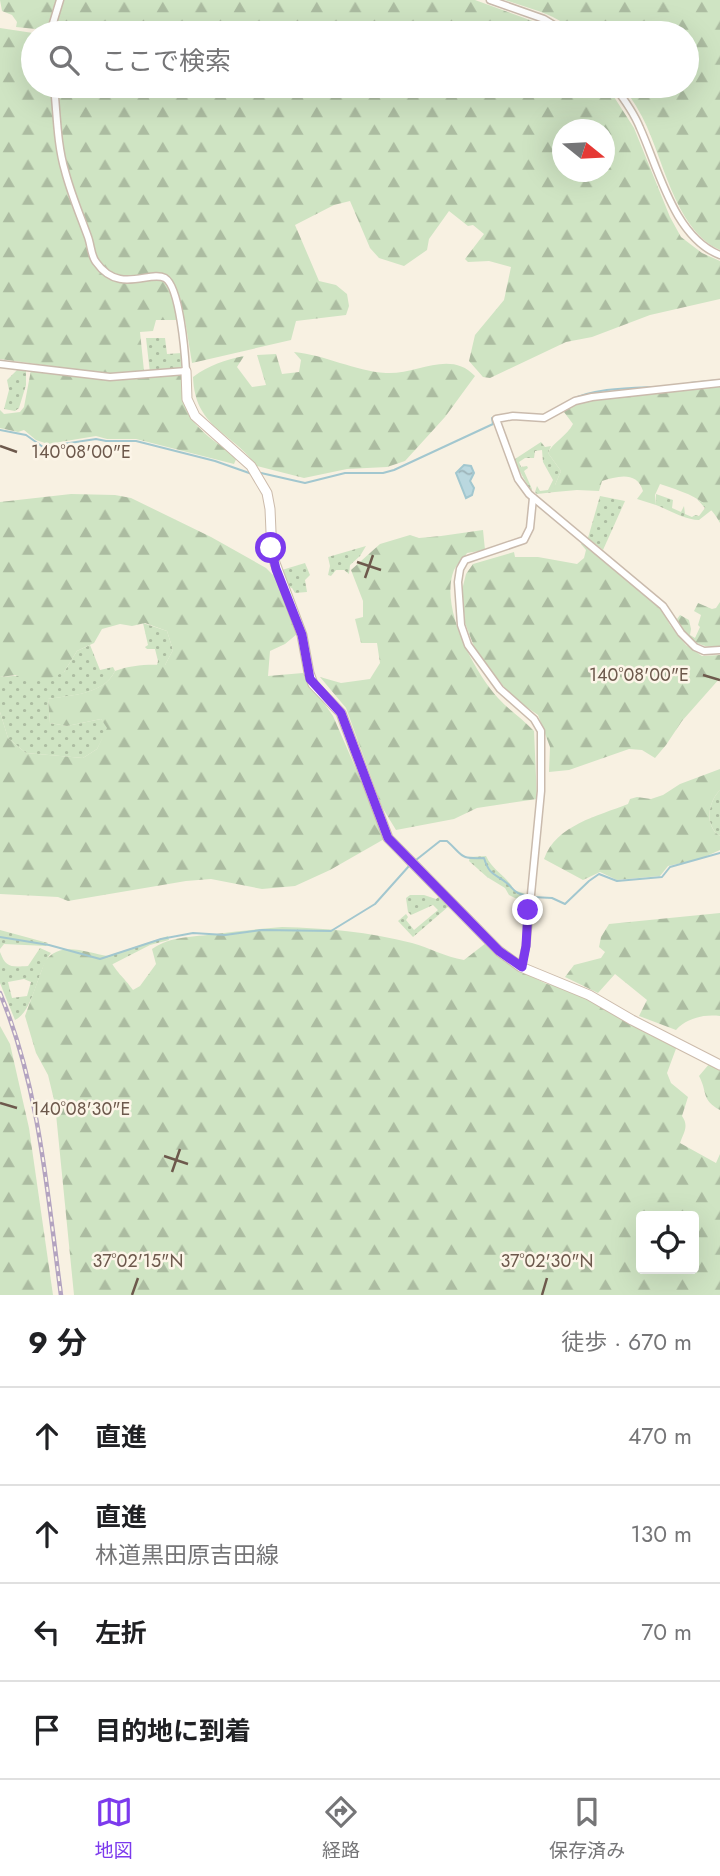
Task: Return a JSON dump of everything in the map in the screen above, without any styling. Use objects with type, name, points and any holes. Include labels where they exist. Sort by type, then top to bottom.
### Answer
[{"type":"street","points":[[54,21],[60,0]]},
{"type":"street","points":[[490,0],[547,21]]},
{"type":"street","points":[[55,98],[64,169],[94,259],[97,264],[120,279],[129,281],[158,277],[170,283],[176,297],[187,400],[195,416],[251,466],[267,493],[272,555],[302,635],[310,679],[341,713],[388,838],[499,951],[522,967],[582,992],[720,1065]]},
{"type":"street","points":[[622,98],[639,125],[684,226],[707,250],[720,255]]},
{"type":"street","points":[[0,364],[110,377],[186,371]]},
{"type":"street","points":[[720,383],[592,397],[575,401],[544,418],[513,416],[496,419],[518,479],[533,498],[663,606],[688,641],[704,651],[720,650]]},
{"type":"street","points":[[522,967],[541,791],[541,731],[534,719],[500,689],[468,645],[461,625],[458,582],[461,565],[470,557],[524,540],[530,528],[533,498]]},
{"type":"green space","points":[[0,0],[475,0],[532,21],[21,21],[21,28],[16,27],[17,22],[12,15],[2,11]]},
{"type":"green space","points":[[505,0],[720,0],[720,250],[704,240],[680,208],[648,130],[630,98],[699,98],[699,21],[560,21]]},
{"type":"green space","points":[[0,28],[21,31],[21,98],[615,98],[634,128],[670,217],[681,237],[702,253],[720,261],[720,299],[650,315],[592,337],[566,342],[490,378],[483,377],[469,361],[475,335],[504,300],[511,267],[489,261],[468,262],[465,259],[484,234],[473,225],[468,226],[449,211],[429,239],[427,250],[404,266],[379,258],[370,248],[350,201],[334,205],[295,225],[319,281],[336,285],[347,294],[349,306],[346,315],[296,321],[291,340],[192,363],[185,320],[156,320],[153,331],[140,332],[144,371],[110,374],[0,359]]},
{"type":"green space","points":[[146,338],[165,338],[167,354],[182,353],[180,371],[150,373]]},
{"type":"green space","points":[[294,352],[374,372],[397,373],[432,365],[455,364],[475,376],[445,417],[405,461],[387,467],[347,469],[304,478],[257,466],[207,418],[195,394],[193,377],[217,363],[244,356],[237,367],[252,387],[266,385],[257,355],[276,354],[282,374],[299,372],[301,360]]},
{"type":"green space","points":[[20,367],[26,368],[26,385],[19,408],[15,411],[4,409],[9,390],[7,380]]},
{"type":"green space","points":[[31,370],[109,380],[182,375],[184,403],[189,414],[204,433],[237,457],[234,464],[136,439],[107,439],[96,436],[48,444],[36,440],[24,430],[18,432],[0,428],[0,410],[4,414],[20,412],[24,407]]},
{"type":"green space","points":[[720,387],[720,523],[702,502],[660,484],[655,495],[656,505],[637,499],[643,491],[632,478],[602,481],[599,491],[555,492],[561,471],[548,453],[573,424],[564,412],[574,405],[612,396]]},
{"type":"green space","points":[[541,442],[545,447],[551,446],[548,453],[561,471],[555,492],[537,494],[537,486],[540,491],[548,490],[553,480],[543,462],[542,450],[535,451],[534,458],[525,458],[519,462],[521,467],[528,468],[524,471],[531,491],[515,459]]},
{"type":"green space","points":[[71,494],[131,498],[211,537],[266,568],[274,576],[297,634],[270,651],[268,676],[303,673],[333,716],[386,838],[330,870],[295,886],[262,889],[211,879],[68,901],[58,897],[0,894],[0,712],[8,738],[26,753],[83,758],[97,749],[107,728],[101,719],[67,726],[50,723],[48,699],[95,689],[121,669],[139,665],[165,665],[173,650],[167,631],[145,623],[132,626],[120,624],[102,629],[94,643],[77,651],[64,672],[51,678],[23,679],[16,675],[0,677],[0,502]]},
{"type":"green space","points":[[656,494],[673,500],[672,508],[681,512],[684,506],[685,514],[692,517],[699,516],[705,508],[697,499],[713,509],[699,520],[688,518],[656,505]]},
{"type":"green space","points":[[600,496],[625,501],[603,550],[588,538]]},
{"type":"green space","points":[[483,530],[485,550],[467,553],[454,570],[451,602],[461,638],[479,672],[498,698],[534,731],[537,799],[477,808],[454,819],[396,830],[382,807],[346,708],[320,677],[341,683],[370,679],[380,663],[377,643],[361,643],[355,619],[363,617],[363,601],[351,570],[380,544],[410,535],[419,538]]},
{"type":"green space","points":[[585,541],[620,575],[661,608],[686,645],[702,656],[720,655],[720,678],[682,721],[655,758],[642,750],[629,749],[569,770],[549,772],[550,747],[538,715],[511,696],[475,649],[465,623],[462,590],[466,574],[473,564],[514,552],[515,557],[538,557],[577,564],[584,558],[586,550],[581,544]]},
{"type":"green space","points":[[366,546],[350,565],[349,574],[344,570],[336,570],[331,576],[328,575],[328,557]]},
{"type":"green space","points":[[305,563],[310,575],[305,580],[307,592],[295,593],[287,586],[282,570]]},
{"type":"green space","points":[[720,602],[720,646],[699,644],[689,637],[677,619],[680,615],[689,620],[690,635],[695,638],[700,627],[698,625],[701,615],[694,611],[698,603],[712,609]]},
{"type":"green space","points":[[143,623],[167,631],[173,650],[165,665],[157,665],[155,649],[145,647],[148,645]]},
{"type":"green space","points":[[90,645],[100,670],[113,667],[115,671],[110,679],[86,693],[48,699],[50,723],[67,726],[101,719],[108,728],[97,749],[83,758],[26,753],[8,738],[0,712],[0,677],[64,672],[77,651]]},
{"type":"green space","points":[[720,769],[720,790],[711,807],[710,820],[715,832],[720,836],[720,850],[700,859],[668,866],[660,876],[617,880],[600,872],[583,880],[544,859],[558,838],[579,823],[628,804],[630,799],[651,799],[663,795],[680,784]]},
{"type":"green space","points":[[720,790],[720,836],[712,826],[710,814],[713,801]]},
{"type":"green space","points":[[486,856],[514,890],[526,894],[528,898],[525,920],[523,902],[509,895],[505,888],[469,861],[470,857]]},
{"type":"green space","points":[[410,895],[424,895],[436,899],[440,896],[449,906],[413,937],[398,921],[406,914],[406,920],[414,930],[438,910],[433,905],[411,915],[406,898]]},
{"type":"green space","points":[[720,913],[720,1016],[696,1018],[685,1022],[676,1030],[639,1016],[647,1000],[615,974],[598,993],[565,977],[574,965],[601,958],[605,952],[599,947],[601,937],[609,924]]},
{"type":"green space","points":[[282,927],[331,930],[412,943],[464,960],[486,943],[522,972],[547,984],[570,989],[677,1046],[667,1073],[671,1083],[688,1097],[682,1116],[685,1129],[680,1143],[716,1163],[720,1154],[720,1295],[74,1295],[55,1104],[48,1075],[36,1053],[25,1016],[45,961],[59,951],[67,949],[108,956],[133,990],[140,986],[156,964],[152,949],[182,938]]},
{"type":"green space","points":[[0,930],[48,943],[46,946],[4,944],[0,949]]},
{"type":"green space","points":[[168,936],[169,940],[150,945],[111,965],[108,956]]},
{"type":"green space","points":[[40,948],[51,953],[27,1008],[15,1020],[0,983],[0,952],[10,965],[28,966]],"holes":[[[24,979],[31,982],[27,996],[12,998],[8,982]]]},
{"type":"green space","points":[[0,1026],[10,1044],[29,1128],[53,1295],[0,1295]]},
{"type":"green space","points":[[710,1063],[720,1068],[720,1110],[707,1099],[699,1076]]},
{"type":"water","points":[[464,465],[471,466],[474,473],[470,481],[474,488],[472,495],[466,498],[456,473]]},
{"type":"waterway","points":[[690,383],[720,380]]},
{"type":"waterway","points":[[569,401],[600,391],[656,387]]},
{"type":"waterway","points":[[261,473],[305,483],[345,473],[383,473],[493,424],[492,418],[495,417]]},
{"type":"waterway","points":[[0,430],[26,435],[43,447],[96,439],[136,441],[215,461],[252,474]]},
{"type":"waterway","points":[[416,860],[440,841],[447,841],[465,857],[484,858],[493,874],[516,892],[527,896]]},
{"type":"waterway","points":[[533,897],[552,898],[565,904],[599,874],[617,881],[662,877],[670,867],[720,853]]},
{"type":"waterway","points":[[0,937],[49,945],[100,959],[161,939],[193,933],[225,935],[262,930],[331,931],[375,904],[409,866]]},
{"type":"railway","points":[[0,993],[14,1029],[33,1104],[61,1295]]},
{"type":"route","points":[[271,548],[276,569],[302,635],[310,679],[341,713],[388,838],[499,951],[522,967],[528,910]]}]
